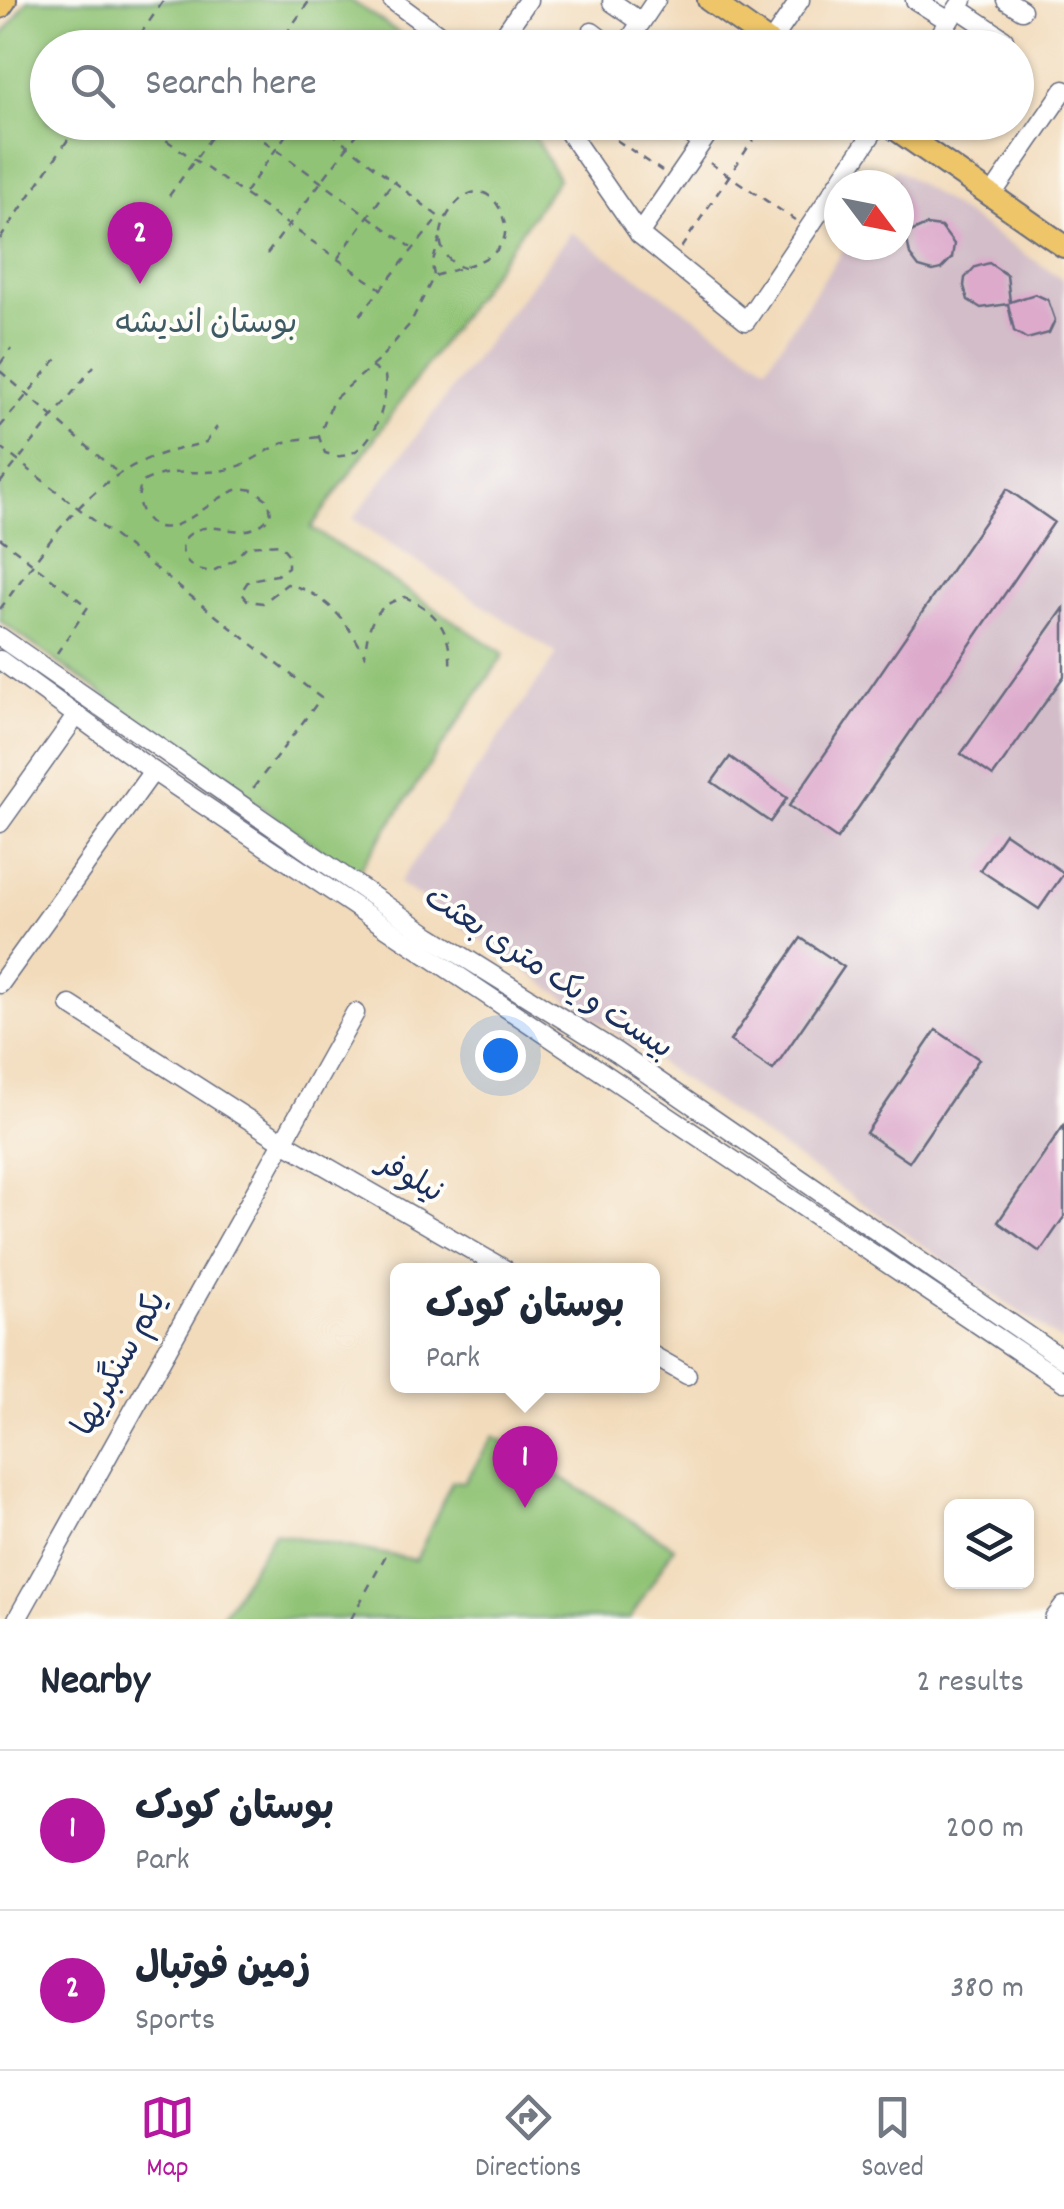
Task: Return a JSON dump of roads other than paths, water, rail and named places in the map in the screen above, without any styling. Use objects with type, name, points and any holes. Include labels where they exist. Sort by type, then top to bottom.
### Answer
[{"type":"main road","points":[[0,7],[5,0]]},
{"type":"main road","points":[[709,0],[750,30]]},
{"type":"main road","points":[[909,140],[1061,238]]},
{"type":"street","points":[[507,30],[528,0]]},
{"type":"street","points":[[636,30],[656,0]]},
{"type":"street","points":[[782,30],[800,0]]},
{"type":"street","points":[[915,0],[957,10],[989,30]]},
{"type":"street","points":[[612,2],[641,22]]},
{"type":"street","points":[[404,3],[436,30]]},
{"type":"street","points":[[1034,134],[1064,90]]},
{"type":"street","points":[[575,140],[639,234],[746,321],[870,140]]},
{"type":"street","points":[[690,140],[698,148]]},
{"type":"street","points":[[639,234],[704,140]]},
{"type":"street","points":[[991,196],[1030,140]]},
{"type":"street","name":"بیست و یک متری بعثت","points":[[0,637],[430,936],[616,1052],[1064,1360]]},
{"type":"street","name":"بیست و یک متری بعثت","points":[[0,660],[153,771],[1064,1382]]},
{"type":"street","points":[[0,822],[77,715]]},
{"type":"street","points":[[0,984],[153,771]]},
{"type":"street","name":"نیلوفر","points":[[70,1004],[282,1142],[494,1263]]},
{"type":"street","name":"یکم سنگبریها","points":[[17,1619],[355,1013]]},
{"type":"street","points":[[660,1359],[688,1375]]},
{"type":"street","points":[[1054,1619],[1064,1606]]},
{"type":"place","name":"زمین فوتبال","points":[[140,284]]},
{"type":"place","name":"بوستان کودک","points":[[525,1508]]},
{"type":"park label","name":"بوستان اندیشه","points":[[206,326]]}]
